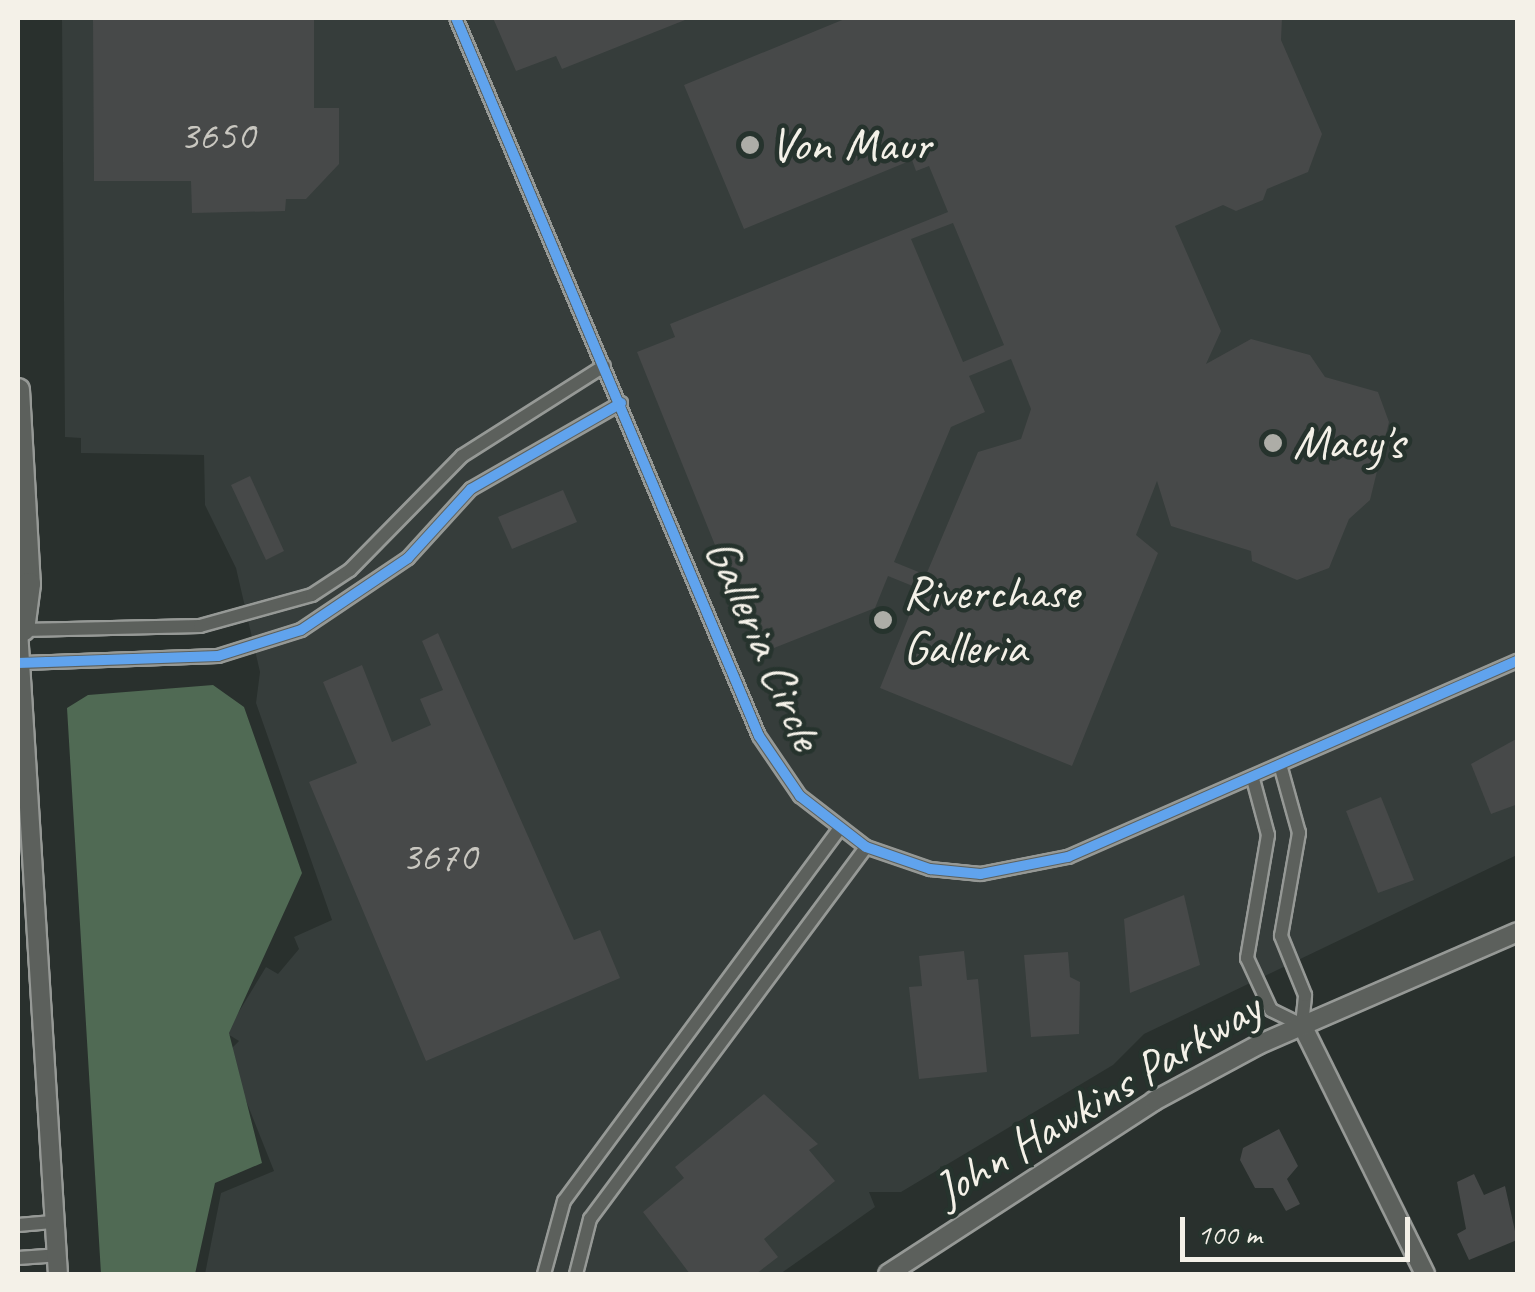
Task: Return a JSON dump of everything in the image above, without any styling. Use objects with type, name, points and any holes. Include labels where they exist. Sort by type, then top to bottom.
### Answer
[{"type":"highway","points":[[18,390],[29,584],[19,626]]},
{"type":"main road","points":[[19,626],[58,1265]]},
{"type":"main road","name":"John Hawkins Parkway","points":[[888,1274],[1154,1101],[1302,1025],[1518,932]]},
{"type":"main road","points":[[1302,1025],[1425,1274]]},
{"type":"street","name":"Galleria Circle","points":[[456,18],[759,736],[800,796],[839,830],[866,847],[930,869],[1020,869],[1253,780],[1518,660]]},
{"type":"street","points":[[19,626],[200,626],[312,594],[350,570],[462,456],[604,366]]},
{"type":"street","points":[[21,664],[218,656],[301,630],[408,558],[471,489],[621,402]]},
{"type":"street","points":[[1253,780],[1268,835],[1247,958],[1271,1010],[1302,1025],[1305,994],[1281,936],[1299,833],[1281,768]]},
{"type":"street","points":[[544,1274],[564,1201],[839,830]]},
{"type":"street","points":[[576,1274],[590,1218],[866,847]]},
{"type":"street","points":[[18,1225],[54,1222]]},
{"type":"street","points":[[18,1258],[58,1265]]},
{"type":"shaded area","name":"Riverchase Galleria","points":[[62,18],[1517,18],[1517,855],[1144,1034],[1113,1065],[901,1192],[869,1192],[875,1207],[780,1274],[205,1274],[221,1193],[274,1171],[227,1053],[239,1041],[226,1033],[266,967],[278,974],[299,949],[294,937],[332,920],[256,703],[260,672],[236,568],[205,505],[204,455],[81,453],[81,438],[65,437]]},
{"type":"green space","points":[[213,685],[244,707],[302,873],[229,1033],[262,1163],[215,1183],[195,1274],[101,1274],[67,708],[88,695]]},
{"type":"building","points":[[93,18],[314,18],[314,108],[339,108],[339,164],[306,199],[286,199],[285,211],[192,213],[191,181],[94,181]]},
{"type":"building","points":[[493,18],[690,18],[562,69],[556,56],[516,71]]},
{"type":"building","points":[[847,18],[1282,18],[1281,40],[1322,134],[1308,172],[1267,189],[1263,200],[1236,211],[1223,205],[1175,226],[1221,331],[1206,364],[1251,339],[1310,355],[1325,377],[1378,392],[1389,422],[1370,500],[1349,519],[1329,568],[1297,580],[1252,561],[1251,551],[1171,526],[1157,481],[1136,535],[1158,553],[1072,766],[880,688],[920,589],[888,576],[875,608],[759,654],[637,352],[675,337],[670,324],[948,212],[929,166],[916,171],[912,160],[744,229],[684,85]],"holes":[[[953,223],[1004,345],[963,362],[911,239]],[[1011,359],[1031,409],[1021,439],[978,452],[926,575],[894,562],[951,427],[985,412],[969,376]]]},
{"type":"building","points":[[250,476],[284,551],[266,560],[231,485]]},
{"type":"building","points":[[563,490],[577,522],[512,549],[498,517]]},
{"type":"building","points":[[438,633],[574,940],[600,930],[620,978],[426,1061],[309,782],[357,763],[323,682],[362,665],[392,742],[431,725],[420,699],[443,690],[422,641]]},
{"type":"building","points":[[1518,738],[1518,804],[1491,814],[1471,764]]},
{"type":"building","points":[[1381,797],[1414,880],[1378,893],[1346,811]]},
{"type":"building","points":[[1184,895],[1200,965],[1130,993],[1124,919]]},
{"type":"building","points":[[964,951],[967,980],[978,979],[987,1072],[919,1079],[909,987],[922,986],[919,956]]},
{"type":"building","points":[[1068,952],[1070,977],[1080,982],[1079,1034],[1031,1037],[1024,955]]},
{"type":"building","points":[[764,1094],[818,1144],[809,1150],[835,1181],[764,1239],[778,1257],[756,1274],[690,1274],[643,1212],[684,1178],[675,1167]]},
{"type":"building","points":[[1279,1129],[1298,1166],[1287,1179],[1300,1204],[1286,1211],[1273,1188],[1255,1188],[1240,1160],[1243,1148]]},
{"type":"building","points":[[1474,1174],[1484,1195],[1505,1186],[1517,1240],[1469,1260],[1457,1234],[1466,1229],[1457,1182]]},
{"type":"cycle path","points":[[456,18],[759,736],[800,796],[866,847],[930,869],[981,874],[1068,857],[1518,660]]},
{"type":"cycle path","points":[[18,663],[218,656],[301,630],[408,558],[471,489],[621,403]]},
{"type":"place","name":"Von Maur","points":[[750,145]]},
{"type":"place","name":"Macy's","points":[[1273,443]]},
{"type":"place","name":"Riverchase Galleria","points":[[883,620]]}]
